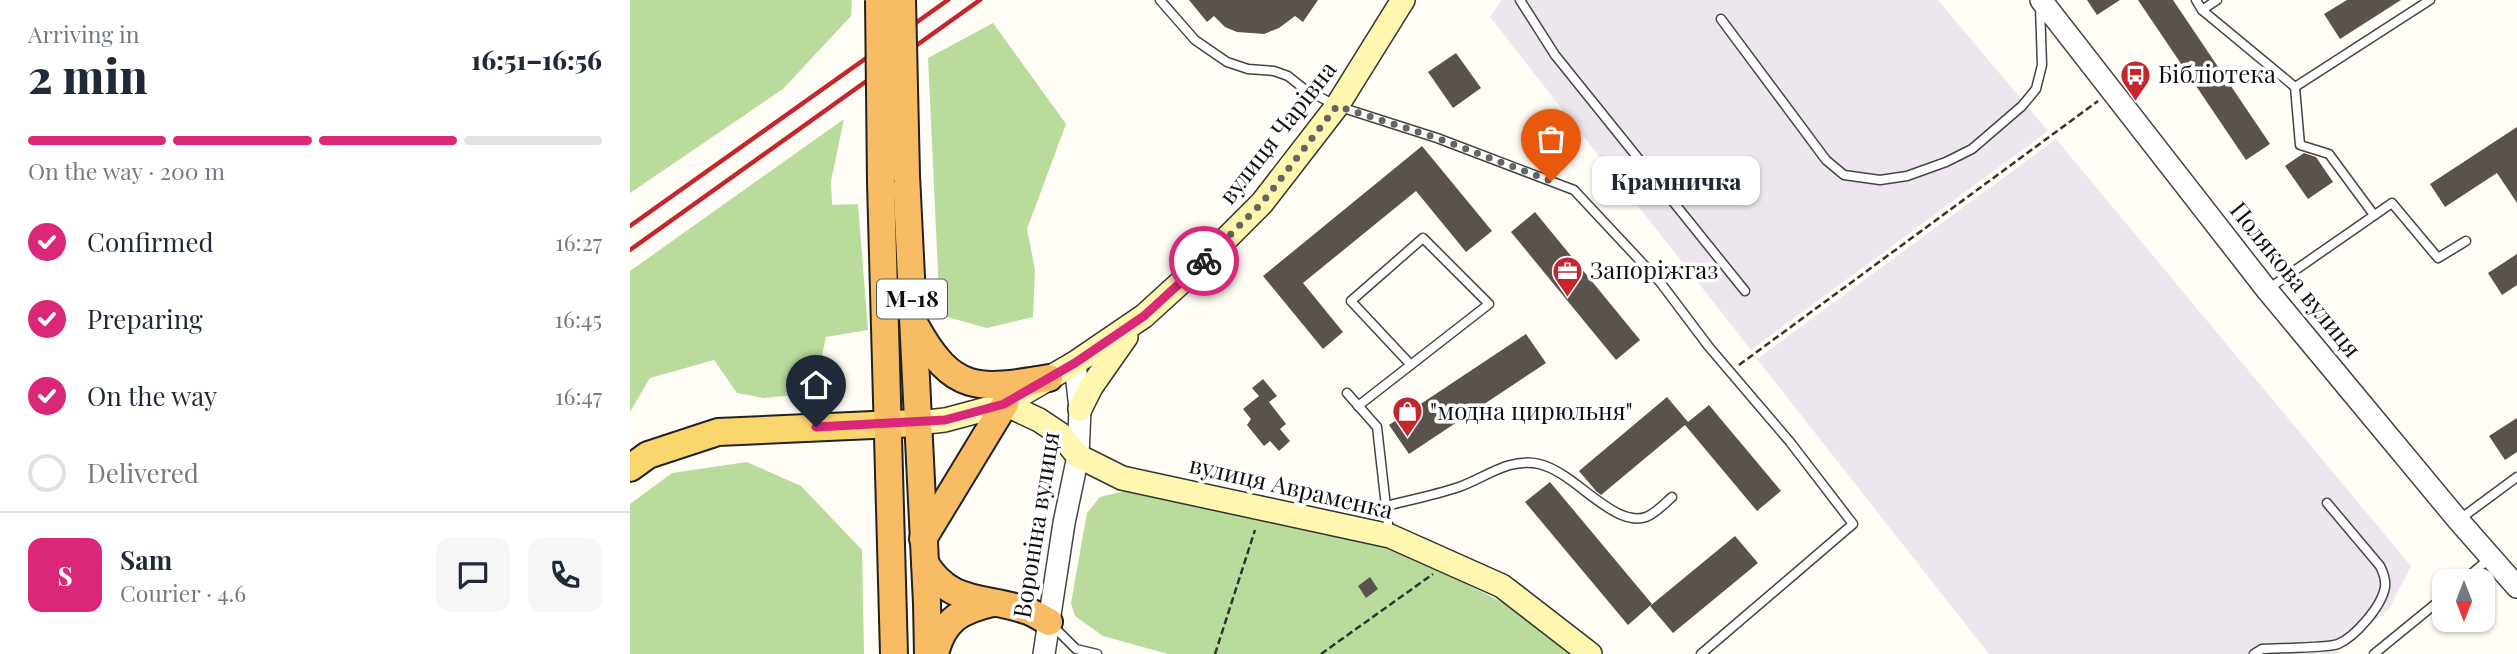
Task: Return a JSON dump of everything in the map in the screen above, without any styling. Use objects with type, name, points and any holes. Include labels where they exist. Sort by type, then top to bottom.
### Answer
[{"type":"highway","name":"М-18","points":[[878,0],[894,179],[913,321],[928,654]]},
{"type":"highway","name":"М-18","points":[[894,654],[889,424],[894,179],[902,0]]},
{"type":"highway","points":[[913,321],[930,352],[950,373],[980,386],[1049,378]]},
{"type":"highway","points":[[1004,404],[924,551],[933,576],[944,587],[960,596],[1026,610],[1049,622]]},
{"type":"highway","points":[[935,654],[948,625],[958,615],[968,608],[994,602]]},
{"type":"main road","name":"вулиця Чарівна","points":[[917,423],[945,420],[1004,404],[1075,363],[1144,316],[1262,203],[1337,106],[1403,0]]},
{"type":"main road","points":[[1080,409],[1110,358],[1144,316]]},
{"type":"main road","points":[[1004,404],[1039,420],[1060,434],[1078,456]]},
{"type":"main road","points":[[630,468],[648,456],[718,432],[917,423]]},
{"type":"main road","name":"вулиця Авраменка","points":[[1078,456],[1122,478],[1390,536],[1502,586],[1590,654]]},
{"type":"street","name":"Полякова вулиця","points":[[2040,0],[2267,290],[2517,587]]},
{"type":"street","name":"Вороніна вулиця","points":[[1044,654],[1064,523],[1078,456],[1080,409],[1075,363]]},
{"type":"lane","points":[[1160,0],[1195,40],[1227,62],[1248,69],[1274,71],[1288,76],[1303,88],[1337,106],[1437,138],[1574,190],[1660,282],[1853,524],[1701,654]]},
{"type":"lane","points":[[1520,0],[1555,55],[1745,290]]},
{"type":"lane","points":[[1721,19],[1826,160],[1844,175],[1880,180],[1908,176],[1972,149],[2022,106],[2036,89],[2042,65],[2040,0]]},
{"type":"lane","points":[[2196,0],[2202,10],[2295,87],[2300,145],[2329,154],[2374,215]]},
{"type":"lane","points":[[2202,10],[2217,0]]},
{"type":"lane","points":[[2295,87],[2430,0]]},
{"type":"lane","points":[[2267,290],[2392,202],[2438,258],[2466,241]]},
{"type":"lane","points":[[1358,406],[1411,365],[1489,304],[1423,238],[1351,302],[1411,365]]},
{"type":"lane","points":[[1347,393],[1377,427],[1390,536]]},
{"type":"lane","points":[[1386,506],[1460,487],[1509,465],[1525,462],[1555,468],[1585,488],[1612,512],[1647,517],[1672,497]]},
{"type":"lane","points":[[2458,520],[2517,477]]},
{"type":"lane","points":[[2254,654],[2262,649],[2336,645],[2360,628],[2378,602],[2385,587],[2380,566],[2327,503]]},
{"type":"lane","points":[[2478,569],[2492,557]]},
{"type":"lane","points":[[2374,654],[2432,607]]},
{"type":"lane","points":[[1049,622],[1076,649],[1097,654]]},
{"type":"path","points":[[1730,372],[2112,91]]},
{"type":"path","points":[[1215,654],[1255,530]]},
{"type":"path","points":[[1321,654],[1433,574]]},
{"type":"shaded area","points":[[1502,0],[1938,0],[2048,131],[1751,350],[1490,17]]},
{"type":"shaded area","points":[[2056,139],[2411,566],[2389,609],[2335,654],[1989,654],[1757,359]]},
{"type":"green space","points":[[630,0],[852,0],[851,16],[783,89],[630,193]]},
{"type":"green space","points":[[993,23],[1066,124],[1027,229],[1035,270],[1033,317],[987,328],[940,315],[928,58]]},
{"type":"green space","points":[[844,119],[831,181],[832,205],[858,204],[868,330],[826,337],[814,393],[764,398],[737,393],[714,360],[650,378],[630,412],[630,271]]},
{"type":"green space","points":[[747,462],[801,486],[862,550],[864,654],[630,654],[630,504],[672,473]]},
{"type":"green space","points":[[1129,490],[1392,547],[1512,607],[1571,654],[1168,654],[1103,636],[1075,616],[1071,603],[1087,513],[1100,497]]},
{"type":"building","points":[[1189,0],[1318,0],[1303,22],[1295,16],[1279,28],[1264,34],[1237,32],[1225,27],[1214,16],[1207,22]]},
{"type":"building","points":[[2087,0],[2120,0],[2097,15]]},
{"type":"building","points":[[2138,0],[2173,0],[2270,144],[2246,160]]},
{"type":"building","points":[[2347,0],[2401,0],[2340,39],[2324,14]]},
{"type":"building","points":[[1456,53],[1481,88],[1453,108],[1428,72]]},
{"type":"building","points":[[2517,127],[2517,203],[2497,173],[2445,207],[2430,184]]},
{"type":"building","points":[[1422,146],[1492,231],[1466,252],[1416,191],[1303,283],[1343,332],[1323,349],[1263,276]]},
{"type":"building","points":[[2304,153],[2316,157],[2333,182],[2308,199],[2285,166]]},
{"type":"building","points":[[1535,212],[1640,340],[1616,360],[1511,232]]},
{"type":"building","points":[[2517,254],[2517,285],[2502,295],[2488,273]]},
{"type":"building","points":[[1526,334],[1546,363],[1409,454],[1389,425]]},
{"type":"building","points":[[1263,379],[1277,396],[1269,402],[1286,424],[1280,429],[1290,441],[1279,451],[1270,441],[1264,446],[1247,425],[1251,419],[1243,409],[1259,396],[1252,388]]},
{"type":"building","points":[[1667,397],[1688,422],[1709,405],[1781,491],[1757,511],[1685,425],[1601,495],[1596,491],[1579,471]]},
{"type":"building","points":[[2517,418],[2517,452],[2505,460],[2489,436]]},
{"type":"building","points":[[1550,482],[1652,604],[1628,625],[1525,502]]},
{"type":"building","points":[[1735,536],[1758,563],[1673,633],[1650,606]]},
{"type":"building","points":[[1370,577],[1378,589],[1366,598],[1358,586]]},
{"type":"railway","points":[[630,226],[948,0]]},
{"type":"railway","points":[[630,250],[980,0]]},
{"type":"way so far","points":[[1204,261],[1262,203],[1337,106],[1437,138],[1551,181]]},
{"type":"place","name":"Бібліотека","points":[[2135,102]]},
{"type":"place","name":"Крамничка","points":[[1551,181]]},
{"type":"place","name":"Запоріжгаз","points":[[1567,298]]},
{"type":"place","name":"\"модна цирюльня\"","points":[[1407,439]]},
{"type":"route","points":[[816,427],[945,420],[1004,404],[1075,363],[1144,316],[1204,261]]}]
